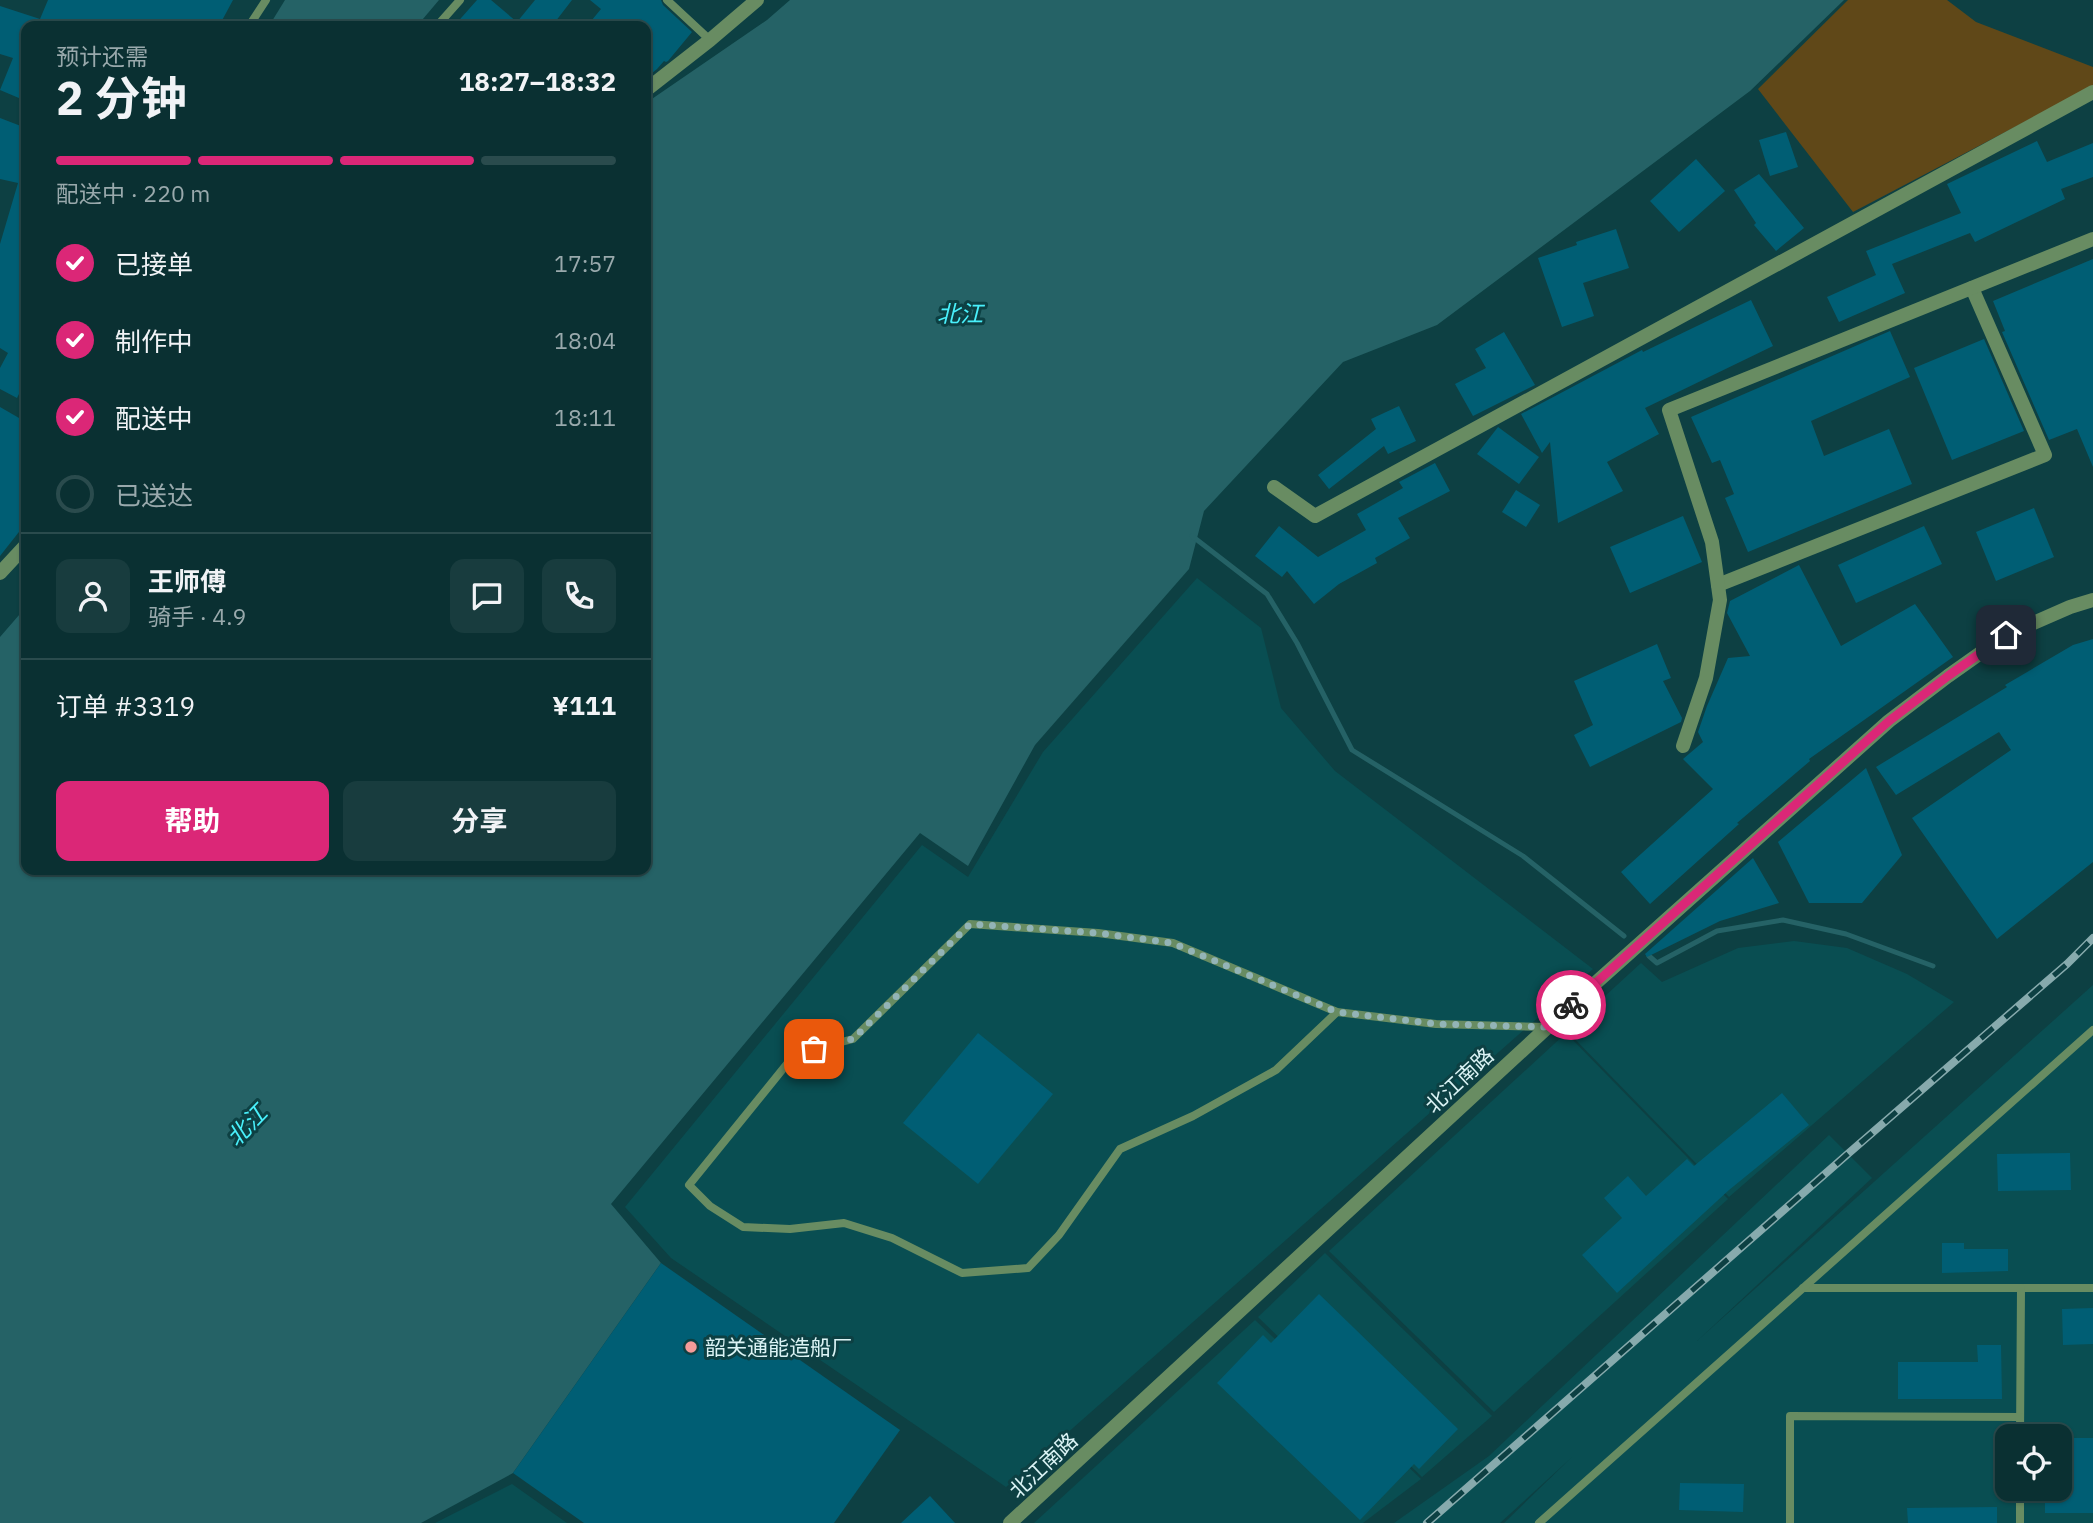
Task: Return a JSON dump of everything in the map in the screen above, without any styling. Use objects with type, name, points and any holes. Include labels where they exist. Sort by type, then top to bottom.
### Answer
[{"type":"street","points":[[651,86],[757,0]]},
{"type":"street","points":[[1274,487],[1315,516],[2093,92]]},
{"type":"street","points":[[1683,746],[1706,678],[1720,600],[1712,542],[1669,410],[2093,239]]},
{"type":"street","points":[[1718,585],[2045,455],[1972,288]]},
{"type":"street","points":[[0,573],[21,550]]},
{"type":"street","name":"北江南路","points":[[1010,1523],[1547,1027],[1889,721],[2006,635],[2093,600]]},
{"type":"lane","points":[[252,21],[266,0]]},
{"type":"lane","points":[[441,21],[460,0]]},
{"type":"lane","points":[[667,0],[710,40]]},
{"type":"lane","points":[[1337,1012],[1276,1070],[1193,1116],[1120,1149],[1059,1236],[1028,1268],[962,1273],[892,1238],[844,1223],[790,1229],[743,1227],[710,1206],[689,1185],[795,1054],[853,1039],[970,924],[1098,933],[1172,943],[1337,1012],[1436,1024],[1547,1027]]},
{"type":"lane","points":[[1539,1523],[2093,1030]]},
{"type":"lane","points":[[1803,1288],[2093,1289]]},
{"type":"lane","points":[[2020,1424],[2021,1289]]},
{"type":"lane","points":[[1790,1523],[1790,1416],[2020,1417]]},
{"type":"lane","points":[[2020,1501],[2020,1523]]},
{"type":"shaded area","points":[[1848,0],[1947,0],[1976,22],[2093,67],[2093,86],[1853,212],[1758,89]]},
{"type":"shaded area","points":[[1197,578],[1261,628],[1281,708],[1335,771],[1593,969],[1006,1487],[671,1258],[625,1207],[922,845],[968,877],[1043,752]]},
{"type":"shaded area","points":[[1794,941],[1847,948],[1907,974],[1954,1002],[1729,1197],[1567,1031],[1641,963],[1662,982],[1738,948]]},
{"type":"shaded area","points":[[2093,985],[2093,1523],[1504,1523],[1572,1457],[1500,1523],[1394,1523],[1489,1456],[1829,1135],[1872,1178],[1697,1341]]},
{"type":"shaded area","points":[[1566,1033],[1728,1199],[1494,1412],[1329,1251]]},
{"type":"shaded area","points":[[1325,1253],[1492,1416],[1422,1477],[1258,1317]]},
{"type":"shaded area","points":[[1255,1320],[1421,1479],[1363,1523],[1034,1523]]},
{"type":"shaded area","points":[[512,1484],[567,1523],[435,1523]]},
{"type":"water","points":[[285,0],[439,0],[421,21],[272,21]]},
{"type":"water","name":"北江","points":[[790,0],[1844,0],[1750,91],[1437,325],[1343,362],[1204,511],[1189,569],[1035,745],[968,866],[920,833],[611,1204],[661,1263],[513,1473],[421,1523],[0,1523],[0,637],[21,613],[21,875],[651,875],[651,100],[767,20]]},
{"type":"building","points":[[48,0],[233,0],[222,21],[21,21],[21,99],[0,90],[13,58],[0,54],[0,6],[40,19]]},
{"type":"building","points":[[477,0],[491,0],[516,21],[458,21]]},
{"type":"building","points":[[535,0],[572,0],[556,21],[518,21]]},
{"type":"building","points":[[590,0],[661,0],[692,32],[668,61],[664,61],[651,74],[651,21],[591,21],[601,9]]},
{"type":"building","points":[[0,118],[21,126],[21,390],[17,398],[0,389],[0,368],[8,353],[0,348],[0,244],[18,183],[0,179]]},
{"type":"building","points":[[1786,132],[1798,167],[1770,176],[1759,140]]},
{"type":"building","points":[[2037,141],[2047,162],[2093,143],[2093,177],[2061,189],[2065,199],[1975,242],[1970,233],[1892,264],[1905,293],[1839,322],[1827,297],[1876,275],[1866,251],[1961,213],[1947,184]]},
{"type":"building","points":[[1696,159],[1725,191],[1679,232],[1650,201]]},
{"type":"building","points":[[1759,174],[1804,228],[1776,251],[1754,225],[1756,223],[1734,190]]},
{"type":"building","points":[[1616,229],[1629,268],[1583,283],[1594,316],[1562,327],[1538,258]]},
{"type":"building","points":[[2093,259],[2093,467],[2077,429],[2049,440],[2002,332],[2005,331],[1993,301]]},
{"type":"building","points":[[1751,300],[1773,346],[1645,408],[1659,434],[1607,462],[1623,491],[1558,523],[1550,442],[1542,453],[1521,414],[1642,350],[1643,352]]},
{"type":"building","points":[[1890,331],[1910,377],[1811,421],[1824,456],[1889,429],[1912,484],[1748,552],[1725,498],[1734,494],[1720,460],[1712,463],[1691,417]]},
{"type":"building","points":[[1504,332],[1535,385],[1473,416],[1455,384],[1486,368],[1475,349]]},
{"type":"building","points":[[1984,339],[2024,431],[1952,460],[1914,368]]},
{"type":"building","points":[[1399,406],[1416,441],[1388,454],[1384,446],[1329,489],[1318,475],[1376,429],[1371,419]]},
{"type":"building","points":[[0,407],[21,419],[21,529],[0,556]]},
{"type":"building","points":[[1498,427],[1539,457],[1519,484],[1477,454]]},
{"type":"building","points":[[1435,463],[1450,491],[1398,518],[1410,538],[1375,558],[1377,563],[1339,584],[1314,604],[1287,571],[1282,577],[1255,556],[1279,526],[1318,557],[1366,530],[1357,514],[1403,488],[1399,482]]},
{"type":"building","points":[[1516,490],[1540,505],[1526,527],[1502,512]]},
{"type":"building","points":[[2034,508],[2054,557],[1996,581],[1976,532]]},
{"type":"building","points":[[1683,516],[1702,562],[1630,593],[1610,547]]},
{"type":"building","points":[[1924,526],[1942,564],[1856,603],[1838,565]]},
{"type":"building","points":[[1799,565],[1841,646],[1915,604],[1953,657],[1809,759],[1810,761],[1737,823],[1739,824],[1650,904],[1621,872],[1713,789],[1683,759],[1703,742],[1698,732],[1728,658],[1750,656],[1727,613],[1730,601]]},
{"type":"building","points":[[2093,639],[2093,862],[1997,939],[1912,818],[2011,750],[1999,732],[1896,795],[1876,767],[2007,687],[2005,685],[2073,645]]},
{"type":"building","points":[[1657,644],[1671,678],[1663,681],[1682,718],[1681,722],[1590,767],[1574,735],[1593,725],[1574,681]]},
{"type":"building","points":[[1866,768],[1902,855],[1862,903],[1809,903],[1778,842]]},
{"type":"building","points":[[1753,858],[1779,903],[1720,921],[1647,957],[1645,954]]},
{"type":"building","points":[[978,1033],[1053,1094],[978,1184],[903,1123]]},
{"type":"building","points":[[1782,1093],[1809,1125],[1729,1190],[1617,1293],[1582,1255],[1622,1218],[1604,1198],[1628,1176],[1646,1196],[1687,1159],[1694,1166]]},
{"type":"building","points":[[2070,1153],[2071,1190],[1998,1191],[1997,1154]]},
{"type":"building","points":[[1942,1243],[1964,1243],[1964,1249],[2008,1249],[2008,1271],[1942,1273]]},
{"type":"building","name":"韶关通能造船厂","points":[[661,1263],[900,1430],[834,1523],[584,1523],[513,1473]]},
{"type":"building","points":[[1319,1294],[1458,1429],[1419,1469],[1414,1464],[1360,1520],[1217,1383],[1263,1335],[1271,1343]]},
{"type":"building","points":[[2093,1308],[2093,1344],[2063,1345],[2062,1309]]},
{"type":"building","points":[[1977,1345],[2001,1345],[2002,1399],[1898,1399],[1898,1362],[1978,1362]]},
{"type":"building","points":[[2072,1438],[2093,1438],[2093,1513],[2045,1513],[2045,1501],[2072,1501]]},
{"type":"building","points":[[1680,1483],[1744,1484],[1743,1512],[1679,1510]]},
{"type":"building","points":[[930,1496],[955,1523],[901,1523]]},
{"type":"building","points":[[1997,1507],[1997,1523],[1908,1523],[1907,1508]]},
{"type":"waterway","points":[[1192,536],[1267,594],[1297,643],[1352,750],[1523,856],[1624,936]]},
{"type":"waterway","points":[[1649,956],[1657,963],[1717,931],[1783,920],[1846,934],[1933,966]]},
{"type":"railway","points":[[1427,1523],[2067,964],[2093,938]]},
{"type":"way so far","points":[[814,1049],[853,1039],[970,924],[1098,933],[1172,943],[1337,1012],[1436,1024],[1547,1027],[1571,1005]]},
{"type":"place","name":"韶关通能造船厂","points":[[691,1347]]},
{"type":"route","points":[[1571,1005],[1889,721],[2006,635]]}]
